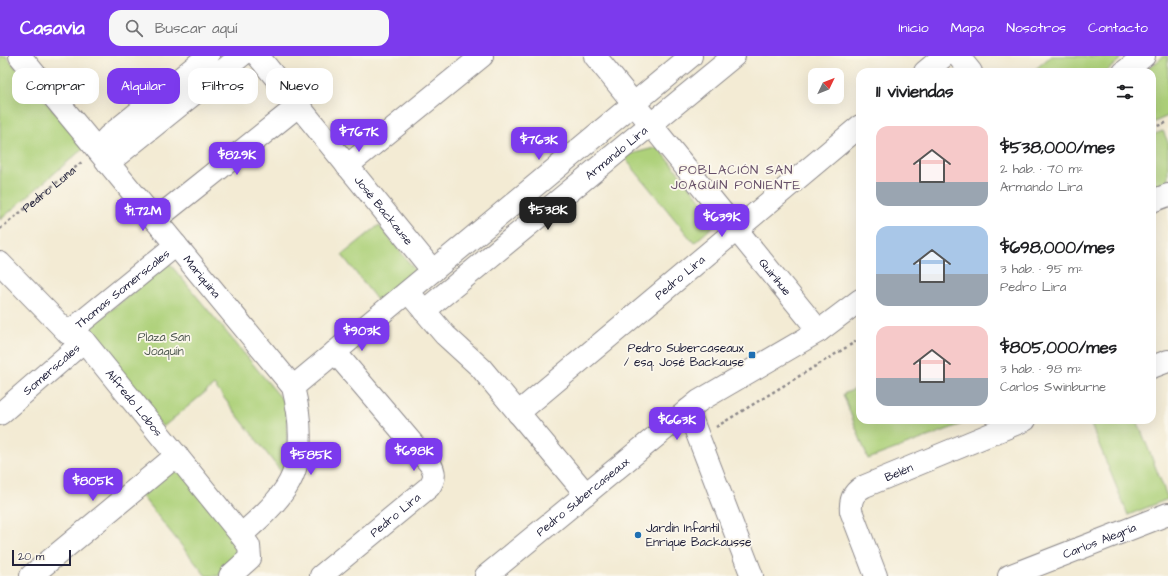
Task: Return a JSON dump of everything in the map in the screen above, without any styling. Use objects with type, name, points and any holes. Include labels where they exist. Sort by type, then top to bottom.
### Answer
[{"type":"street","name":"Mariquina","points":[[20,56],[293,387]]},
{"type":"street","points":[[103,156],[109,136],[208,56]]},
{"type":"street","points":[[103,156],[241,56]]},
{"type":"street","points":[[347,166],[482,56]]},
{"type":"street","name":"Quirihue","points":[[595,56],[819,331]]},
{"type":"street","points":[[241,534],[269,508],[286,489],[293,476],[296,464],[299,434],[298,409],[293,387],[691,56]]},
{"type":"street","name":"Armando Lira","points":[[424,311],[734,56]]},
{"type":"street","points":[[929,68],[944,56]]},
{"type":"street","points":[[958,56],[968,68]]},
{"type":"street","points":[[1129,68],[1144,56]]},
{"type":"street","name":"José Backause","points":[[267,59],[298,106],[433,271]]},
{"type":"street","points":[[155,220],[298,106]]},
{"type":"street","name":"Pedro Lira","points":[[518,412],[856,129]]},
{"type":"street","points":[[1156,200],[1168,195]]},
{"type":"street","name":"Thomas Somerscales","points":[[76,337],[176,245]]},
{"type":"street","name":"Alfredo Lobos","points":[[0,263],[76,337],[177,455],[241,534],[249,546],[250,558],[230,576]]},
{"type":"street","points":[[409,292],[445,335],[481,368],[586,494]]},
{"type":"street","name":"Pedro Subercaseaux","points":[[486,576],[712,392],[819,331],[856,303]]},
{"type":"street","name":"Somerscales","points":[[0,414],[76,337]]},
{"type":"street","name":"Pedro Lira","points":[[321,576],[429,487],[433,482],[434,476],[430,464],[335,352]]},
{"type":"street","points":[[1156,366],[1168,361]]},
{"type":"street","points":[[688,410],[752,576]]},
{"type":"street","name":"Belén","points":[[876,576],[852,511],[851,504],[855,493],[865,486],[1015,424]]},
{"type":"street","points":[[31,576],[177,455]]},
{"type":"street","name":"Carlos Alegría","points":[[1009,576],[1168,514]]},
{"type":"path","points":[[1156,126],[1168,122]]},
{"type":"path","name":"Pedro Luna","points":[[0,229],[103,156]]},
{"type":"path","points":[[698,436],[856,341]]},
{"type":"green space","points":[[0,56],[6,56],[16,68],[12,68],[12,104],[48,104],[85,147],[0,220]]},
{"type":"green space","points":[[1051,56],[1124,56],[1110,68],[1037,68]]},
{"type":"green space","points":[[1164,56],[1168,56],[1168,116],[1156,121],[1156,68],[1149,68]]},
{"type":"green space","points":[[1163,131],[1168,142],[1168,185],[1156,190],[1156,134]]},
{"type":"green space","points":[[658,147],[718,222],[694,243],[623,156]]},
{"type":"green space","points":[[379,225],[415,270],[377,300],[342,255]]},
{"type":"green space","name":"Plaza San Joaquín","points":[[169,263],[286,404],[287,438],[282,473],[214,385],[163,427],[84,332]]},
{"type":"green space","points":[[856,389],[856,424],[962,424],[868,459],[843,394]]},
{"type":"green space","points":[[1091,424],[1139,424],[1168,499],[1128,515]]},
{"type":"green space","points":[[178,463],[251,550],[218,576],[206,576],[140,494]]},
{"type":"place","name":"Pedro Subercaseaux / esq. José Backause","points":[[752,355]]},
{"type":"place","name":"Jardín Infantil Enrique Backausse","points":[[638,535]]},
{"type":"district","name":"POBLACIÓN SAN JOAQUÍN PONIENTE","points":[[736,176]]}]
